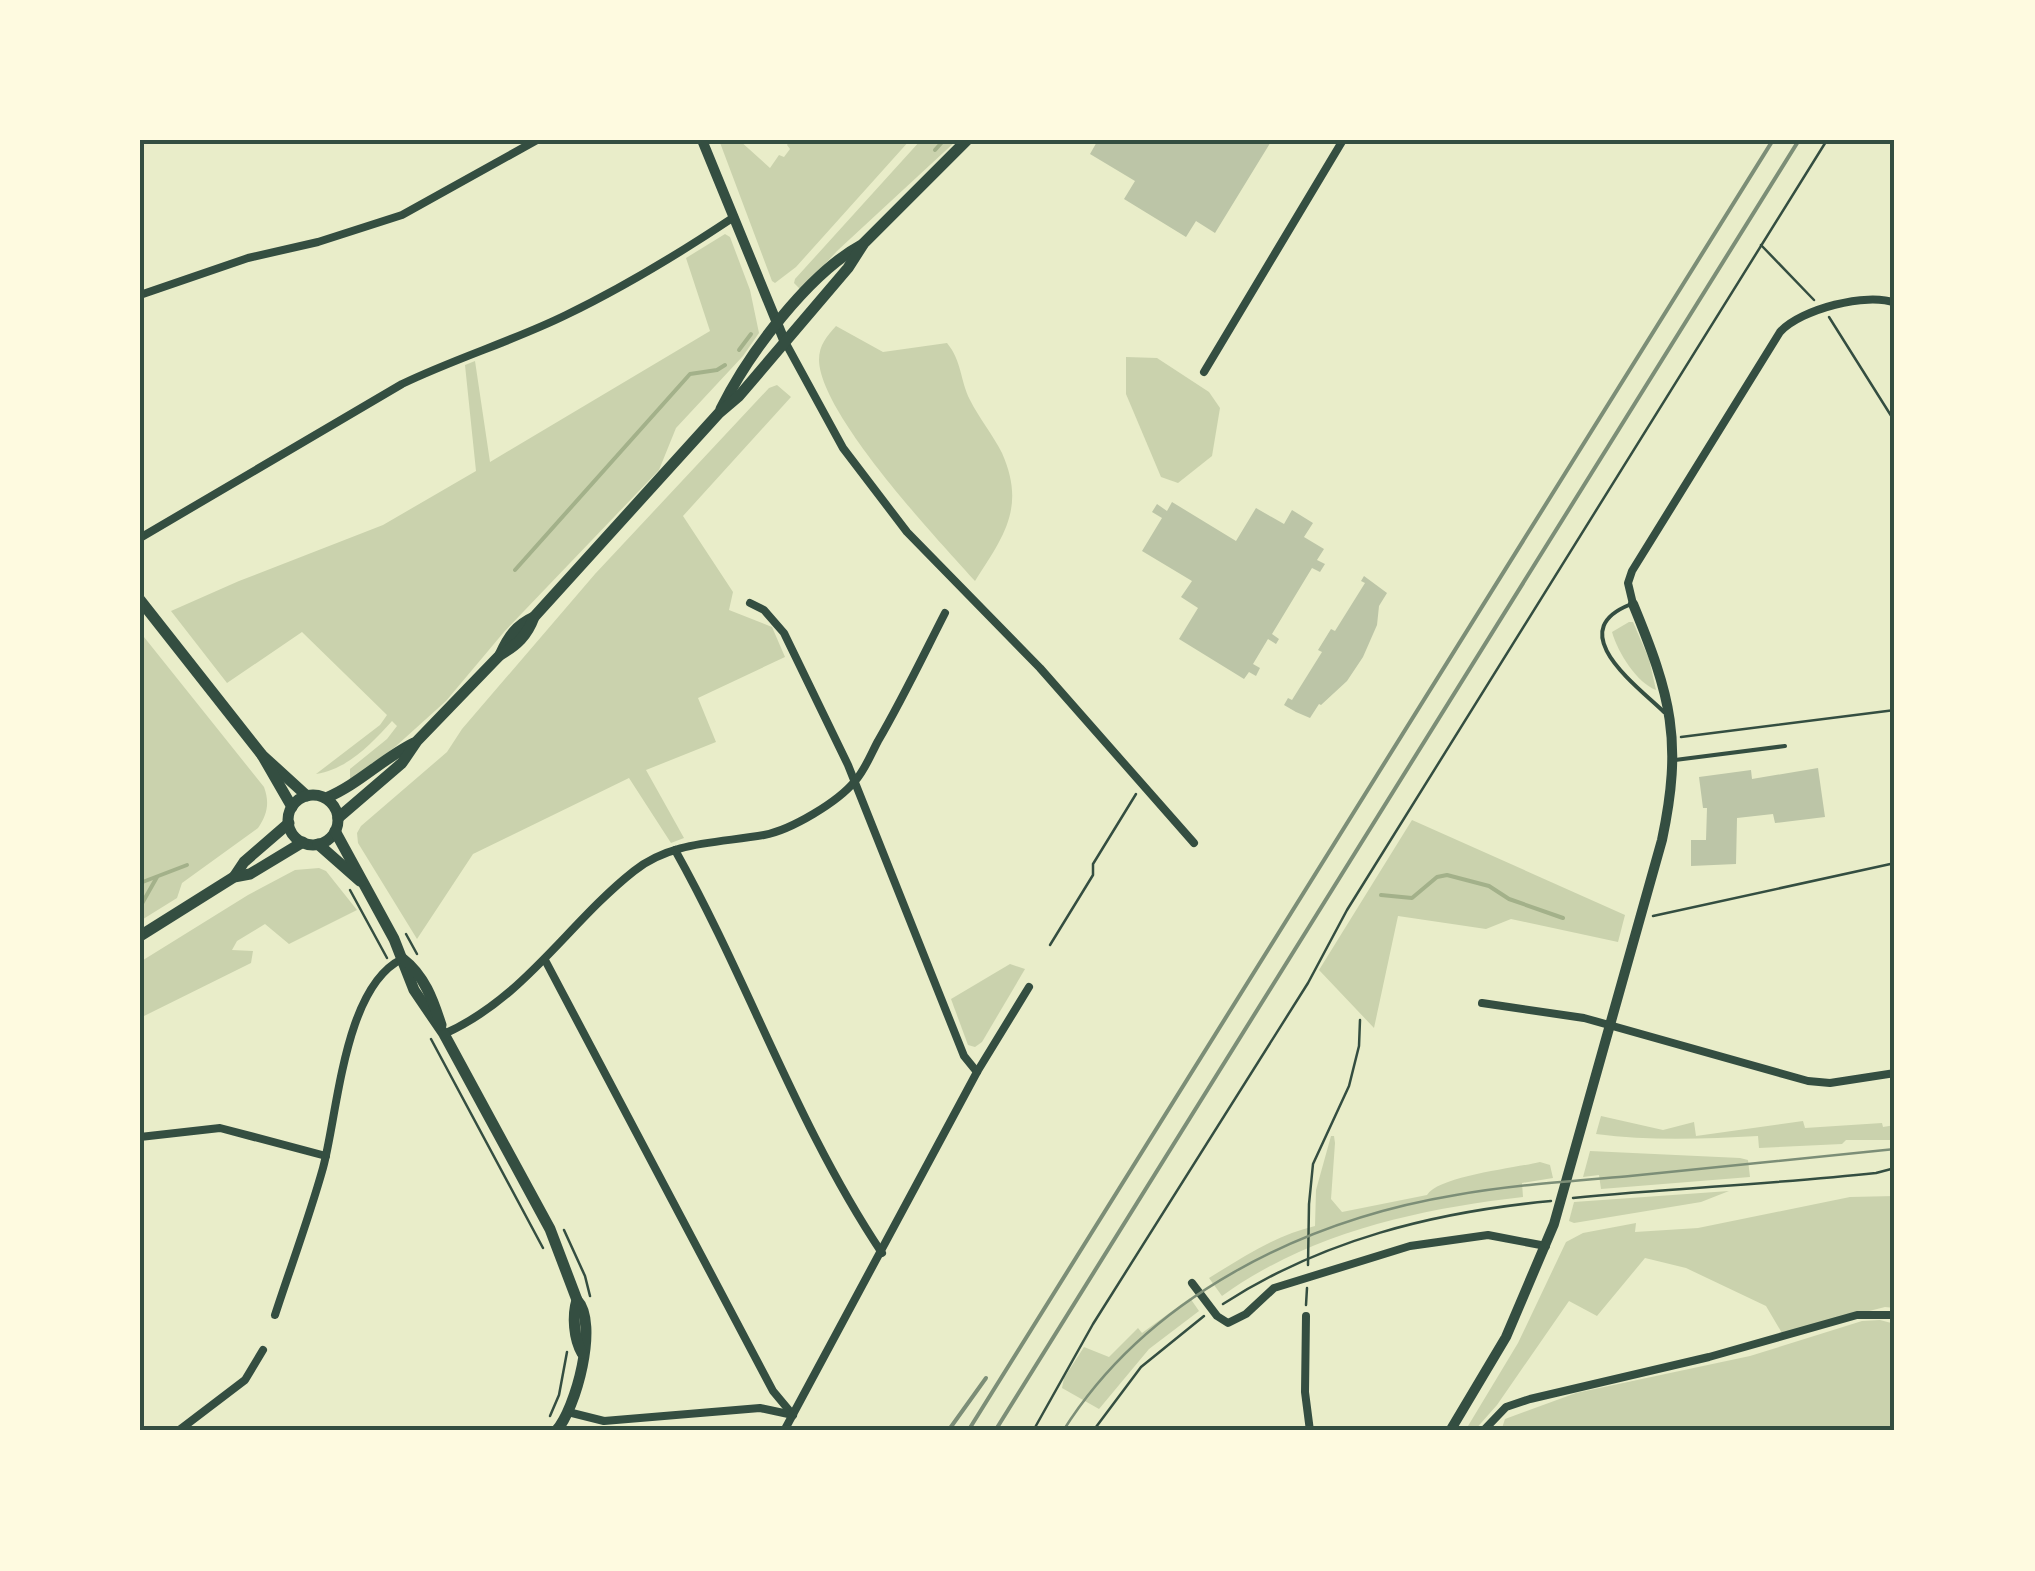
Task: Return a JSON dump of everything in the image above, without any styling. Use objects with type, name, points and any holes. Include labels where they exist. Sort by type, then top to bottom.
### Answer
[{"type":"main road","points":[[338,818],[402,763],[417,741],[500,655],[516,646],[530,630],[534,617],[719,413],[739,396],[848,268],[864,243],[967,140]]},
{"type":"main road","points":[[719,413],[778,324],[838,258],[864,243]]},
{"type":"main road","points":[[140,600],[262,755],[292,807],[289,823],[294,835],[302,842],[318,844],[355,885]]},
{"type":"main road","points":[[262,755],[308,796],[326,798],[349,788],[394,752],[417,741]]},
{"type":"main road","points":[[292,807],[308,796]]},
{"type":"main road","points":[[326,798],[334,805],[338,818],[335,831],[355,885],[396,962],[444,1034],[550,1229],[577,1300],[577,1344],[582,1353],[578,1384],[559,1424]]},
{"type":"main road","points":[[140,936],[234,876],[244,862],[289,823]]},
{"type":"main road","points":[[318,844],[335,831]]},
{"type":"main road","points":[[234,876],[250,874],[302,842]]},
{"type":"street","points":[[140,294],[248,258],[335,238],[402,215],[538,140]]},
{"type":"street","points":[[702,140],[784,340],[843,448],[907,532],[1040,668],[1194,843]]},
{"type":"street","points":[[1204,372],[1343,140]]},
{"type":"street","points":[[140,538],[402,384],[564,316],[637,278],[734,217]]},
{"type":"street","points":[[1450,1431],[1506,1337],[1546,1246],[1570,1174],[1662,840],[1675,760],[1673,738],[1658,665],[1628,583],[1639,558],[1776,337],[1795,320],[1869,297],[1895,303]]},
{"type":"street","points":[[750,603],[764,610],[784,633],[855,781],[964,1056],[977,1072]]},
{"type":"street","points":[[444,1034],[481,1013],[544,960],[634,870],[675,850],[778,832],[804,819],[855,781],[945,613]]},
{"type":"street","points":[[675,850],[704,902],[824,1159],[882,1253]]},
{"type":"street","points":[[544,960],[773,1391],[793,1415]]},
{"type":"street","points":[[275,1315],[326,1156],[342,1065],[364,1004],[380,974],[396,962]]},
{"type":"street","points":[[784,1431],[977,1072],[1029,987]]},
{"type":"street","points":[[1482,1003],[1584,1018],[1808,1081],[1830,1083],[1895,1073]]},
{"type":"street","points":[[140,1138],[220,1128],[326,1156]]},
{"type":"street","points":[[1192,1283],[1212,1311],[1228,1323],[1246,1314],[1274,1288],[1379,1255],[1488,1234],[1546,1246]]},
{"type":"street","points":[[1482,1431],[1506,1407],[1530,1399],[1709,1357],[1857,1315],[1895,1315]]},
{"type":"street","points":[[1306,1316],[1305,1392],[1310,1431]]},
{"type":"street","points":[[178,1431],[245,1380],[263,1350]]},
{"type":"street","points":[[559,1424],[760,1408],[793,1415]]},
{"type":"lane","points":[[1634,604],[1608,618],[1600,632],[1601,643],[1670,718]]},
{"type":"lane","points":[[1675,760],[1785,746]]},
{"type":"path","points":[[1033,1431],[1092,1324],[1308,983],[1347,910],[1826,140]]},
{"type":"path","points":[[1761,245],[1824,310],[1895,422]]},
{"type":"path","points":[[1673,738],[1895,710]]},
{"type":"path","points":[[1050,945],[1093,876],[1093,864],[1143,784]]},
{"type":"path","points":[[1639,924],[1653,916],[1895,864]]},
{"type":"path","points":[[355,885],[396,962]]},
{"type":"path","points":[[1308,1273],[1308,1204],[1314,1164],[1355,1067],[1360,1020]]},
{"type":"path","points":[[430,1037],[548,1256]]},
{"type":"path","points":[[1596,1196],[1723,1184],[1760,1185],[1876,1174],[1895,1168]]},
{"type":"path","points":[[1093,1431],[1141,1367],[1173,1338],[1272,1274],[1362,1238],[1426,1220],[1525,1203]]},
{"type":"path","points":[[1306,1300],[1307,1289]]},
{"type":"path","points":[[559,1424],[567,1340]]},
{"type":"green space","points":[[719,140],[739,140],[770,168],[779,155],[784,157],[790,149],[790,140],[910,140],[796,267],[775,283]]},
{"type":"green space","points":[[921,140],[957,140],[837,251],[801,290],[795,279]]},
{"type":"green space","points":[[725,234],[730,237],[750,290],[759,333],[743,356],[676,428],[659,470],[504,632],[446,701],[395,747],[350,780],[350,769],[397,726],[392,721],[349,761],[316,774],[380,725],[387,715],[302,632],[227,683],[171,611],[383,525],[476,471],[465,365],[475,361],[490,462],[710,331],[686,258]]},
{"type":"green space","points":[[836,326],[883,352],[947,343],[952,350],[970,400],[1002,453],[1012,489],[1012,505],[1003,535],[975,581],[883,475],[838,411],[824,383],[819,360],[822,345]]},
{"type":"green space","points":[[1126,357],[1157,358],[1209,392],[1220,408],[1212,456],[1178,483],[1161,477],[1126,394]]},
{"type":"green space","points":[[777,385],[791,397],[683,516],[733,592],[729,610],[772,627],[785,657],[698,698],[716,742],[646,770],[684,838],[671,843],[629,778],[473,854],[417,939],[358,843],[361,826],[447,752],[462,729],[595,574],[769,388]]},
{"type":"green space","points":[[1633,622],[1649,659],[1656,690],[1635,674],[1615,640],[1612,632]]},
{"type":"green space","points":[[140,632],[264,787],[267,804],[258,828],[182,883],[177,898],[140,921]]},
{"type":"green space","points":[[1412,820],[1625,915],[1618,942],[1511,919],[1486,929],[1398,916],[1374,1028],[1319,970]]},
{"type":"green space","points":[[295,870],[326,871],[357,910],[289,944],[265,924],[237,941],[232,950],[253,951],[251,963],[140,1018],[140,962]]},
{"type":"green space","points":[[1010,964],[1025,969],[982,1042],[975,1047],[968,1045],[951,999]]},
{"type":"green space","points":[[1601,1116],[1663,1130],[1694,1122],[1696,1136],[1803,1121],[1805,1128],[1882,1123],[1883,1127],[1895,1125],[1895,1140],[1759,1148],[1758,1136],[1697,1139],[1596,1134]]},
{"type":"green space","points":[[1331,1136],[1335,1143],[1331,1199],[1342,1212],[1427,1195],[1434,1188],[1462,1178],[1540,1162],[1550,1165],[1553,1178],[1522,1183],[1523,1197],[1405,1217],[1328,1240],[1256,1274],[1222,1296],[1209,1278],[1273,1241],[1315,1226],[1316,1190]]},
{"type":"green space","points":[[1590,1151],[1740,1158],[1748,1160],[1750,1177],[1601,1189],[1599,1175],[1583,1177]]},
{"type":"green space","points":[[1729,1191],[1701,1202],[1569,1221],[1574,1202]]},
{"type":"green space","points":[[1895,1196],[1895,1308],[1885,1307],[1782,1333],[1766,1306],[1686,1268],[1645,1258],[1597,1316],[1569,1301],[1497,1405],[1474,1431],[1465,1431],[1518,1343],[1566,1242],[1583,1233],[1636,1223],[1635,1232],[1698,1228],[1850,1197]]},
{"type":"green space","points":[[1190,1298],[1199,1311],[1149,1349],[1099,1409],[1062,1388],[1084,1347],[1109,1357],[1138,1328],[1142,1333]]},
{"type":"green space","points":[[1862,1321],[1895,1324],[1895,1431],[1501,1431],[1505,1419],[1576,1393],[1750,1356]]},
{"type":"building","points":[[1098,140],[1272,140],[1215,233],[1196,221],[1186,237],[1124,199],[1135,181],[1090,154]]},
{"type":"building","points":[[1172,502],[1236,541],[1256,508],[1284,524],[1292,510],[1313,523],[1304,537],[1324,549],[1317,560],[1325,564],[1320,572],[1312,568],[1272,634],[1279,639],[1276,644],[1268,639],[1253,664],[1260,668],[1256,676],[1249,672],[1244,679],[1179,639],[1198,608],[1181,597],[1192,581],[1142,551],[1162,518],[1152,512],[1157,504],[1167,511]]},
{"type":"building","points":[[1364,576],[1387,593],[1363,657],[1347,681],[1319,704],[1310,718],[1296,712],[1284,705],[1288,698],[1292,700],[1322,652],[1318,650],[1331,629],[1335,631],[1365,583],[1361,581]]},
{"type":"building","points":[[1818,768],[1825,817],[1775,823],[1773,814],[1737,818],[1736,864],[1691,866],[1691,840],[1706,840],[1707,808],[1703,808],[1699,777],[1751,770],[1752,779]]},
{"type":"waterway","points":[[935,150],[944,140]]},
{"type":"waterway","points":[[739,350],[751,334]]},
{"type":"waterway","points":[[515,570],[690,374],[725,365]]},
{"type":"waterway","points":[[140,883],[187,865]]},
{"type":"waterway","points":[[1381,895],[1412,898],[1437,877],[1447,875],[1489,886],[1509,899],[1563,918]]},
{"type":"waterway","points":[[140,907],[157,877]]},
{"type":"tram line","points":[[1063,1431],[1098,1383],[1138,1341],[1184,1304],[1287,1245],[1342,1224],[1399,1207],[1499,1189],[1895,1149]]},
{"type":"railway","points":[[968,1431],[1773,140]]},
{"type":"railway","points":[[995,1431],[1799,140]]},
{"type":"railway","points":[[948,1431],[986,1378]]}]
